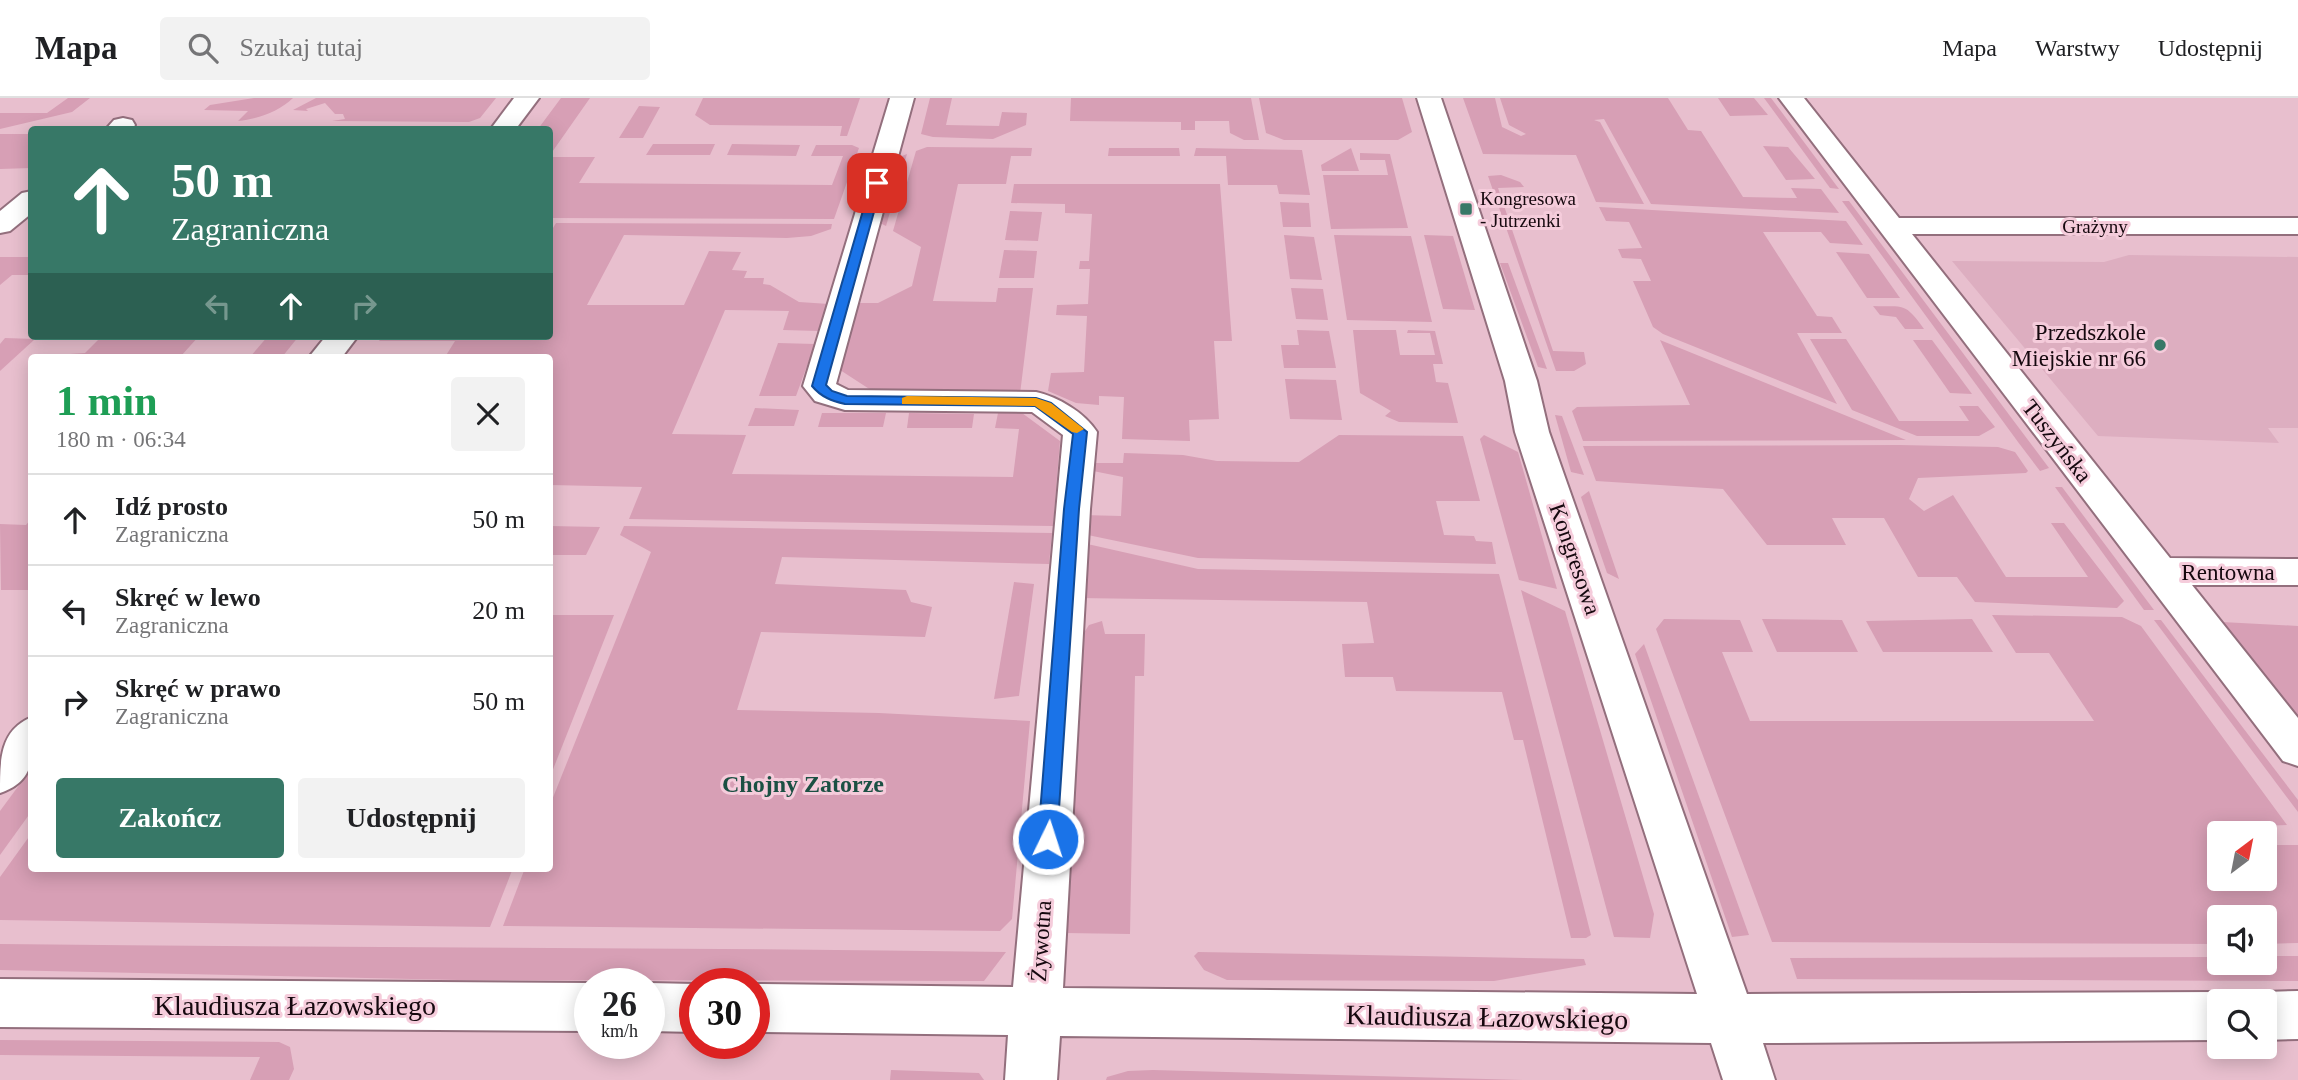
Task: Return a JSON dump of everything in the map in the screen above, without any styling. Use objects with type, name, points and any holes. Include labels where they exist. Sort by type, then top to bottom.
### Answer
[{"type":"street","points":[[505,126],[527,98]]},
{"type":"street","name":"Żywotna","points":[[902,98],[819,386],[827,394],[845,400],[1036,402],[1046,406],[1080,432],[1072,509],[1031,1080]]},
{"type":"street","name":"Kongresowa","points":[[1429,98],[1521,381],[1532,432],[1749,1080]]},
{"type":"street","name":"Tuszyńska","points":[[1791,98],[2298,749]]},
{"type":"street","points":[[0,225],[28,202]]},
{"type":"street","name":"Grażyny","points":[[1892,226],[2298,226]]},
{"type":"street","points":[[327,354],[339,340]]},
{"type":"street","name":"Rentowna","points":[[2157,571],[2298,572]]},
{"type":"street","points":[[0,775],[28,739]]},
{"type":"street","name":"Klaudiusza Łazowskiego","points":[[0,1003],[574,1007]]},
{"type":"street","name":"Klaudiusza Łazowskiego","points":[[770,1008],[1730,1019],[2207,1016]]},
{"type":"street","points":[[2277,1016],[2298,1015]]},
{"type":"shaded area","points":[[68,98],[90,98],[72,112],[0,129],[0,113],[47,113]]},
{"type":"shaded area","points":[[254,98],[293,98],[260,117],[238,121],[248,111],[204,110],[210,105]]},
{"type":"shaded area","points":[[316,98],[496,98],[480,118],[469,122],[332,121],[345,119],[343,114],[335,114],[325,103],[306,109],[308,111],[293,110]]},
{"type":"shaded area","points":[[561,98],[590,98],[553,151],[553,126],[540,126]]},
{"type":"shaded area","points":[[703,98],[860,98],[847,136],[840,136],[842,126],[710,125],[695,115]]},
{"type":"shaded area","points":[[930,98],[952,98],[946,125],[999,126],[1002,112],[1027,113],[1026,125],[993,139],[933,137],[921,134]]},
{"type":"shaded area","points":[[1071,98],[1251,98],[1259,140],[1244,140],[1230,133],[1229,121],[1195,121],[1195,130],[1181,130],[1181,122],[1070,121]]},
{"type":"shaded area","points":[[1259,98],[1402,98],[1412,132],[1398,140],[1284,140],[1266,133]]},
{"type":"shaded area","points":[[1463,98],[1495,98],[1502,127],[1521,136],[1526,134],[1509,125],[1500,98],[1668,98],[1688,130],[1701,131],[1743,197],[1797,198],[1791,188],[1821,189],[1839,213],[1651,204],[1604,119],[1594,120],[1600,122],[1644,204],[1596,202],[1576,155],[1483,154]]},
{"type":"shaded area","points":[[1718,98],[1754,98],[1768,115],[1730,116]]},
{"type":"shaded area","points":[[1764,98],[1771,98],[1839,189],[1830,188]]},
{"type":"shaded area","points":[[639,106],[660,107],[643,138],[619,138]]},
{"type":"shaded area","points":[[0,134],[28,134],[28,168],[0,169]]},
{"type":"shaded area","points":[[653,144],[715,144],[710,155],[646,155]]},
{"type":"shaded area","points":[[732,144],[800,145],[796,156],[727,155]]},
{"type":"shaded area","points":[[816,145],[852,145],[859,148],[834,219],[553,218],[553,157],[595,157],[579,183],[832,185],[843,156],[811,156]]},
{"type":"shaded area","points":[[1763,146],[1788,147],[1815,179],[1786,180]]},
{"type":"shaded area","points":[[927,147],[1032,148],[1031,156],[1011,156],[1006,184],[958,184],[933,301],[996,302],[998,288],[1033,288],[1020,394],[877,394],[837,368],[857,303],[878,303],[912,286],[921,247],[893,231],[916,151]]},
{"type":"shaded area","points":[[1109,148],[1179,148],[1180,156],[1108,156]]},
{"type":"shaded area","points":[[1196,148],[1302,150],[1310,195],[1279,194],[1277,185],[1228,185],[1226,156],[1194,156]]},
{"type":"shaded area","points":[[1351,148],[1359,171],[1322,171],[1321,165]]},
{"type":"shaded area","points":[[1360,153],[1390,154],[1408,228],[1331,229],[1323,175],[1388,175],[1385,160],[1360,160]]},
{"type":"shaded area","points":[[907,154],[886,226],[878,222],[897,158]]},
{"type":"shaded area","points":[[1501,175],[1520,182],[1524,187],[1498,188],[1553,351],[1584,352],[1586,364],[1574,371],[1556,371],[1488,176]]},
{"type":"shaded area","points":[[1014,184],[1220,184],[1232,341],[1214,341],[1219,419],[1189,420],[1190,441],[1122,439],[1124,397],[1099,396],[1099,405],[1076,403],[1048,391],[1051,373],[1084,372],[1087,316],[1056,315],[1057,305],[1088,304],[1090,269],[1079,269],[1080,261],[1089,261],[1092,214],[1065,213],[1065,204],[1011,203]]},
{"type":"shaded area","points":[[1842,201],[1849,201],[2049,468],[2040,471]]},
{"type":"shaded area","points":[[1280,202],[1309,203],[1311,227],[1283,227]]},
{"type":"shaded area","points":[[1599,207],[1846,221],[1863,245],[1830,243],[1821,232],[1763,232],[1817,316],[1832,317],[1842,333],[1797,333],[1837,404],[1663,334],[1653,327],[1633,281],[1651,281],[1641,259],[1622,258],[1618,249],[1642,248],[1629,222],[1606,221]]},
{"type":"shaded area","points":[[1010,211],[1042,212],[1038,241],[1005,240]]},
{"type":"shaded area","points":[[556,223],[832,224],[831,229],[811,236],[787,238],[624,235],[587,305],[684,305],[709,251],[741,252],[732,270],[747,271],[744,278],[764,278],[763,284],[770,285],[799,302],[829,304],[819,331],[783,330],[789,311],[725,310],[672,434],[746,435],[732,474],[1013,477],[1019,429],[995,428],[998,413],[1022,413],[1060,441],[1053,526],[629,519],[642,487],[553,485],[553,354],[447,354],[455,341],[379,341],[553,340],[553,228]]},
{"type":"shaded area","points":[[1284,235],[1314,237],[1322,280],[1290,279]]},
{"type":"shaded area","points":[[1334,235],[1411,236],[1432,322],[1347,320]]},
{"type":"shaded area","points":[[1424,235],[1453,236],[1475,310],[1443,309]]},
{"type":"shaded area","points":[[1004,250],[1037,251],[1034,278],[999,278]]},
{"type":"shaded area","points":[[1836,252],[1869,254],[1900,298],[1867,298]]},
{"type":"shaded area","name":"Przedszkole Miejskie nr 66","points":[[2129,255],[2298,257],[2298,428],[2268,428],[2279,443],[2098,436],[1952,261],[2104,262]]},
{"type":"shaded area","points":[[0,257],[28,257],[28,275],[12,275],[0,285]]},
{"type":"shaded area","points":[[1500,263],[1508,263],[1547,369],[1538,367]]},
{"type":"shaded area","points":[[1291,288],[1323,289],[1328,320],[1296,319]]},
{"type":"shaded area","points":[[1873,306],[1908,310],[1924,329],[1905,329],[1896,317],[1880,315]]},
{"type":"shaded area","points":[[1297,330],[1329,331],[1336,368],[1284,368],[1281,345],[1299,345]]},
{"type":"shaded area","points":[[1353,330],[1396,330],[1400,355],[1435,355],[1430,333],[1407,333],[1408,330],[1435,331],[1443,364],[1433,364],[1436,382],[1448,383],[1458,423],[1399,422],[1385,416],[1391,411],[1360,393]]},
{"type":"shaded area","points":[[5,338],[34,340],[0,371],[0,344]]},
{"type":"shaded area","points":[[1810,339],[1846,339],[1899,421],[1969,421],[1959,406],[1978,406],[1995,427],[1979,436],[1917,436],[1852,410]]},
{"type":"shaded area","points":[[98,340],[195,340],[183,354],[70,354],[85,353]]},
{"type":"shaded area","points":[[265,340],[296,340],[284,354],[253,354]]},
{"type":"shaded area","points":[[1660,340],[1906,440],[1583,441],[1572,411],[1577,407],[1690,405]]},
{"type":"shaded area","points":[[1913,340],[1932,340],[1972,394],[1950,393]]},
{"type":"shaded area","points":[[778,343],[815,344],[796,396],[759,396]]},
{"type":"shaded area","points":[[1285,379],[1336,380],[1342,420],[1290,419]]},
{"type":"shaded area","points":[[755,408],[799,410],[794,426],[748,426]]},
{"type":"shaded area","points":[[822,413],[886,413],[883,427],[818,427]]},
{"type":"shaded area","points":[[909,413],[974,414],[972,428],[907,428]]},
{"type":"shaded area","points":[[1555,415],[1562,416],[1584,475],[1571,472]]},
{"type":"shaded area","points":[[1339,435],[1463,436],[1480,501],[1436,501],[1444,535],[1474,536],[1476,541],[1492,542],[1496,564],[1198,558],[1083,534],[1082,515],[1121,516],[1123,477],[1088,470],[1089,463],[1123,463],[1124,453],[1183,455],[1217,461],[1299,462]]},
{"type":"shaded area","points":[[1484,435],[1518,452],[1557,589],[1519,580],[1480,439]]},
{"type":"shaded area","points":[[1583,446],[1998,447],[2015,452],[2028,471],[2026,473],[1918,478],[1909,499],[1924,511],[1953,495],[2006,577],[2088,577],[2051,523],[2064,523],[2124,601],[2117,608],[1975,602],[1957,577],[1918,577],[1884,518],[1832,518],[1846,545],[1767,545],[1723,489],[1596,481]]},
{"type":"shaded area","points":[[2055,487],[2062,487],[2154,610],[2144,610]]},
{"type":"shaded area","points":[[1589,491],[1619,579],[1607,573],[1581,497]]},
{"type":"shaded area","points":[[28,523],[28,590],[1,590],[0,524],[26,525]]},
{"type":"shaded area","points":[[553,526],[600,527],[586,555],[553,555]]},
{"type":"shaded area","points":[[624,526],[1052,533],[1049,564],[782,557],[775,584],[906,590],[911,602],[932,607],[925,637],[761,632],[737,710],[879,713],[1030,721],[1012,919],[1000,931],[503,926],[523,872],[553,872],[553,797],[651,552],[620,535]]},
{"type":"shaded area","points":[[1083,543],[1198,569],[1499,574],[1591,935],[1586,938],[1571,938],[1523,740],[1514,740],[1502,692],[1396,691],[1393,677],[1345,677],[1342,644],[1374,643],[1367,602],[1078,598]]},
{"type":"shaded area","points":[[1014,582],[1034,584],[1019,696],[994,699]]},
{"type":"shaded area","points":[[1521,590],[1565,611],[1654,914],[1650,938],[1614,937]]},
{"type":"shaded area","points":[[553,615],[614,615],[553,769]]},
{"type":"shaded area","points":[[1992,615],[2122,617],[2141,626],[2287,825],[2277,825],[2277,821],[2207,821],[2207,891],[2277,891],[2277,845],[2298,845],[2298,943],[2277,944],[2277,905],[2207,905],[2207,944],[1772,942],[1656,629],[1664,619],[1740,620],[1753,652],[1722,652],[1750,721],[2094,721],[2049,653],[2016,653]]},
{"type":"shaded area","points":[[1762,619],[1842,620],[1858,652],[1777,652]]},
{"type":"shaded area","points":[[1972,619],[1993,652],[1883,652],[1866,621]]},
{"type":"shaded area","points":[[2154,620],[2161,620],[2298,800],[2298,812]]},
{"type":"shaded area","points":[[1102,621],[1105,634],[1145,634],[1144,676],[1135,676],[1130,934],[1066,933],[1078,642],[1089,625]]},
{"type":"shaded area","points":[[2222,622],[2298,626],[2298,718]]},
{"type":"shaded area","points":[[1644,644],[1749,935],[1732,937],[1635,654]]},
{"type":"shaded area","points":[[28,773],[28,816],[0,855],[0,811]]},
{"type":"shaded area","points":[[28,838],[28,872],[511,872],[490,927],[0,920],[0,877]]},
{"type":"shaded area","points":[[0,944],[1006,952],[984,981],[770,981],[770,968],[679,968],[679,980],[665,980],[665,968],[574,968],[574,980],[0,970]]},
{"type":"shaded area","points":[[1198,952],[1584,959],[1586,965],[1494,981],[1227,980],[1204,970],[1194,956]]},
{"type":"shaded area","points":[[2277,956],[2298,956],[2298,981],[1797,979],[1790,958],[2207,957],[2207,975],[2277,975]]},
{"type":"shaded area","points":[[0,1040],[279,1042],[290,1047],[294,1069],[289,1080],[250,1080],[260,1057],[0,1055]]},
{"type":"shaded area","points":[[891,1070],[979,1073],[984,1080],[890,1080]]},
{"type":"shaded area","points":[[1128,1071],[1523,1080],[1106,1080],[1107,1077]]},
{"type":"slow traffic","points":[[907,401],[1036,402],[1046,406],[1077,429]]},
{"type":"place","name":"Kongresowa - Jutrzenki","points":[[1466,209]]},
{"type":"place","name":"Przedszkole Miejskie nr 66","points":[[2160,345]]},
{"type":"district","name":"Chojny Zatorze","points":[[803,784]]},
{"type":"route","points":[[877,183],[819,386],[827,394],[845,400],[1036,402],[1046,406],[1080,432],[1048,839]]}]
